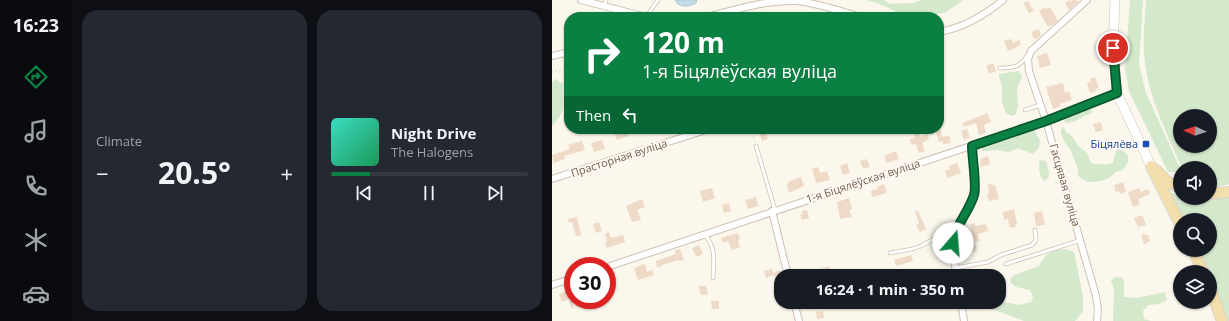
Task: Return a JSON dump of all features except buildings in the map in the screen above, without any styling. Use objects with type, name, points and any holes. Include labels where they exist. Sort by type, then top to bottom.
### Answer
[{"type":"main road","points":[[1115,0],[1113,48],[1117,93],[1174,213]]},
{"type":"main road","points":[[1151,166],[1168,182],[1173,184]]},
{"type":"main road","points":[[1217,193],[1229,192]]},
{"type":"main road","points":[[1217,307],[1222,321]]},
{"type":"street","points":[[581,0],[605,3],[631,12]]},
{"type":"street","points":[[725,12],[764,2],[794,0],[842,12]]},
{"type":"street","points":[[944,31],[970,23],[994,8],[1003,0]]},
{"type":"street","points":[[1031,51],[1087,0]]},
{"type":"street","name":"Гасцявая вуліца","points":[[1031,51],[1028,59],[1029,71],[1046,121],[1081,240],[1096,296],[1098,309],[1097,321]]},
{"type":"street","points":[[552,56],[564,53]]},
{"type":"street","name":"1-я Біцялёўская вуліца","points":[[616,264],[1046,121],[1117,93]]},
{"type":"street","name":"Прасторная вуліца","points":[[552,179],[693,134]]},
{"type":"street","points":[[955,268],[954,235],[975,193],[972,146]]},
{"type":"street","points":[[774,211],[786,269]]},
{"type":"street","points":[[552,285],[564,281]]},
{"type":"street","points":[[796,309],[799,321]]},
{"type":"street","points":[[962,309],[964,321]]},
{"type":"lane","points":[[650,12],[658,0]]},
{"type":"lane","points":[[1000,68],[1016,67],[1023,62],[1031,51]]},
{"type":"lane","points":[[1025,110],[1040,105]]},
{"type":"lane","points":[[756,146],[774,211]]},
{"type":"lane","points":[[955,268],[988,262],[1001,255],[1032,245],[1036,240],[1035,230]]},
{"type":"lane","points":[[704,234],[710,240],[714,256],[713,278]]},
{"type":"lane","points":[[890,253],[920,246],[933,238],[944,235],[954,235]]},
{"type":"lane","points":[[1006,264],[1081,240]]},
{"type":"path","points":[[552,72],[564,69]]},
{"type":"path","points":[[752,134],[756,146]]},
{"type":"green space","points":[[866,0],[883,0],[890,4],[913,3],[921,0],[963,0],[944,13],[896,12],[883,5]]},
{"type":"green space","points":[[1130,0],[1143,0],[1139,64],[1146,93],[1177,161],[1173,161],[1173,172],[1168,172],[1129,91],[1125,69]]},
{"type":"green space","points":[[1146,0],[1229,0],[1229,184],[1217,187],[1217,161],[1179,161],[1175,153],[1217,153],[1217,109],[1173,109],[1173,148],[1163,126],[1149,82],[1144,52]]},
{"type":"green space","points":[[1019,71],[1022,77],[1017,88],[1018,106],[1016,114],[1012,116],[1006,113],[1002,102],[1002,86],[999,74]]},
{"type":"green space","points":[[555,79],[563,84],[563,106],[560,115],[552,126],[552,83]]},
{"type":"green space","points":[[1087,110],[1091,110],[1093,112],[1073,122],[1066,123],[1063,119]]},
{"type":"green space","points":[[1064,127],[1066,132],[1086,152],[1090,162],[1094,164],[1113,163],[1116,151],[1119,149],[1122,150],[1128,155],[1128,162],[1123,170],[1115,172],[1107,179],[1096,182],[1089,182],[1078,176],[1078,169],[1070,149],[1065,143],[1061,134],[1061,130]]},
{"type":"green space","points":[[1034,129],[1040,140],[1039,148],[1033,154],[1018,148],[1008,152],[996,150],[983,151],[982,147],[985,145]]},
{"type":"green space","points":[[1039,161],[1046,161],[1049,172],[1049,177],[1044,181],[1039,169]]},
{"type":"green space","points":[[1171,193],[1173,193],[1173,201],[1170,195]]},
{"type":"green space","points":[[1229,197],[1229,321],[1227,321],[1217,296],[1217,265],[1204,265],[1201,257],[1217,257],[1217,213],[1179,213],[1175,205],[1217,205],[1217,198]]},
{"type":"green space","points":[[1066,249],[1074,252],[1083,296],[1083,311],[1075,321],[1024,321],[992,309],[1006,309],[1006,302],[1019,305],[1031,302],[1033,297],[1030,290],[1016,287],[1010,282],[1012,276],[1039,266],[1047,255],[1056,250]]},
{"type":"green space","points":[[1115,277],[1122,278],[1124,281],[1124,297],[1137,298],[1165,292],[1167,300],[1159,304],[1148,305],[1143,311],[1144,319],[1151,321],[1113,321],[1114,290],[1111,280]]},
{"type":"water","points":[[675,0],[697,0],[696,3],[682,6]]},
{"type":"place","name":"Біцялёва","points":[[1146,144]]},
{"type":"route","points":[[953,243],[956,229],[968,210],[975,193],[972,146],[1046,121],[1117,93],[1113,48]]}]
